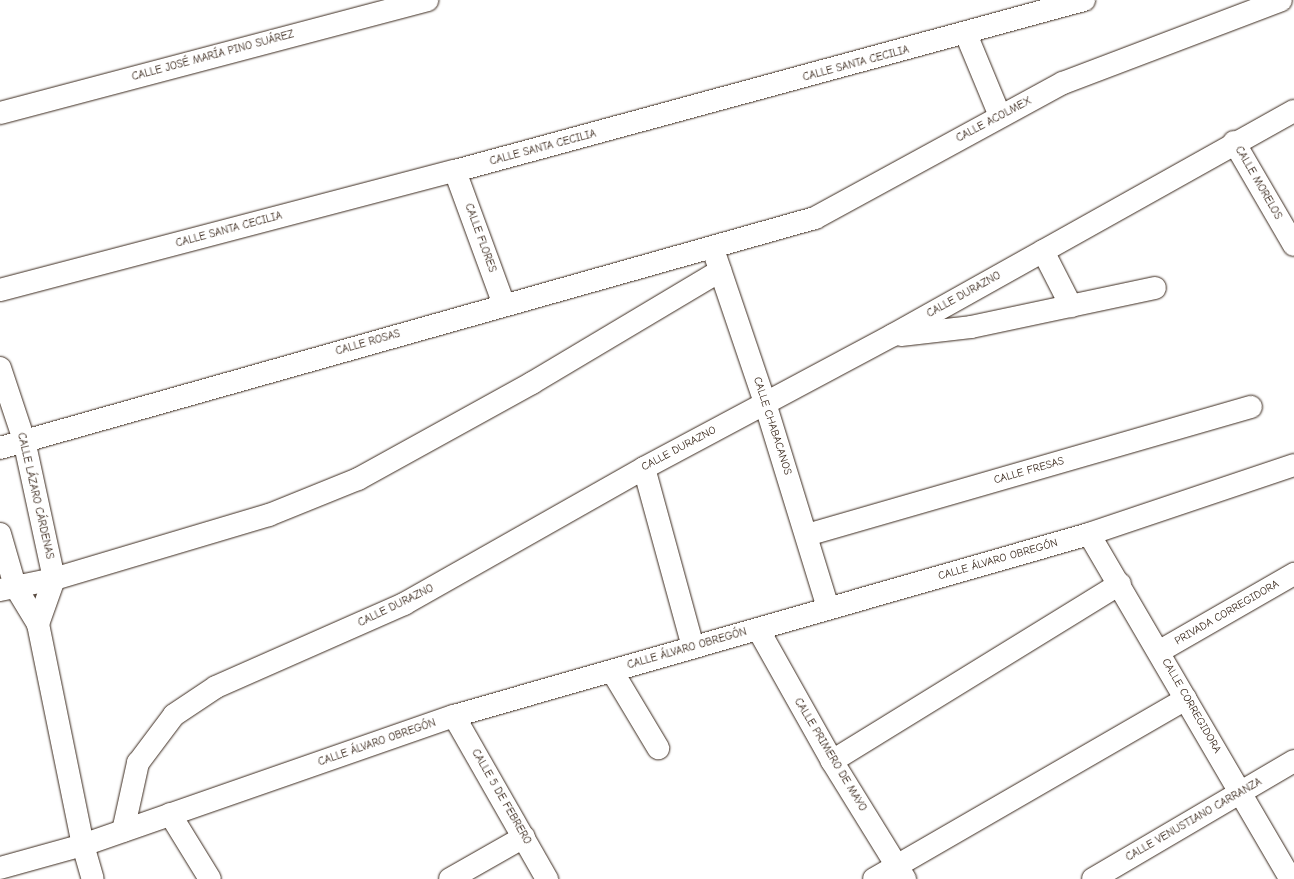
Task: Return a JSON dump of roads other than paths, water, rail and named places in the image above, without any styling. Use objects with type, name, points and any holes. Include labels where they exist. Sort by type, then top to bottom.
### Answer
[{"type":"street","name":"CALLE JOSÉ MARÍA PINO SUÁREZ","points":[[0,114],[387,5],[427,0]]},
{"type":"street","name":"CALLE SANTA CECILIA","points":[[0,290],[455,171],[966,34],[1084,0]]},
{"type":"street","name":"CALLE ACOLMEX","points":[[712,247],[773,232],[815,218],[1063,83],[1281,0]]},
{"type":"street","points":[[966,34],[1000,116]]},
{"type":"street","name":"CALLE DURAZNO","points":[[123,831],[138,763],[174,715],[216,687],[404,604],[644,468],[893,335],[1234,142],[1294,111]]},
{"type":"street","name":"CALLE MORELOS","points":[[1234,142],[1294,245]]},
{"type":"street","name":"CALLE FLORES","points":[[455,171],[504,305]]},
{"type":"street","name":"CALLE CHABACANOS","points":[[712,247],[766,403],[828,608]]},
{"type":"street","name":"CALLE ROSAS","points":[[24,440],[712,247]]},
{"type":"street","points":[[1043,251],[1071,306]]},
{"type":"street","points":[[8,588],[54,579],[269,516],[358,479],[532,383],[720,271]]},
{"type":"street","points":[[893,335],[971,328],[1156,288]]},
{"type":"street","name":"CALLE LÁZARO CÁRDENAS","points":[[0,368],[24,440],[54,579]]},
{"type":"street","name":"CALLE FRESAS","points":[[807,535],[1251,407]]},
{"type":"street","points":[[0,448],[24,440]]},
{"type":"street","name":"CALLE ÁLVARO OBREGÓN","points":[[0,868],[83,845],[454,716],[1089,534],[1294,465]]},
{"type":"street","points":[[644,468],[693,647]]},
{"type":"street","points":[[0,534],[8,588],[38,624],[83,845],[93,879]]},
{"type":"street","name":"CALLE CORREGIDORA","points":[[1089,534],[1160,651],[1241,794],[1292,877]]},
{"type":"street","name":"PRIVADA CORREGIDORA","points":[[1160,651],[1294,574]]},
{"type":"street","points":[[38,624],[54,579]]},
{"type":"street","points":[[832,761],[1120,584]]},
{"type":"street","name":"CALLE PRIMERO DE MAYO","points":[[758,629],[832,761],[901,872]]},
{"type":"street","points":[[612,671],[658,748]]},
{"type":"street","points":[[874,879],[901,872],[1186,699]]},
{"type":"street","name":"CALLE 5 DE FEBRERO","points":[[454,716],[547,879]]},
{"type":"street","name":"CALLE VENUSTIANO CARRANZA","points":[[1093,879],[1241,794],[1294,761]]},
{"type":"street","points":[[170,814],[210,879]]},
{"type":"street","points":[[450,879],[524,837]]}]
